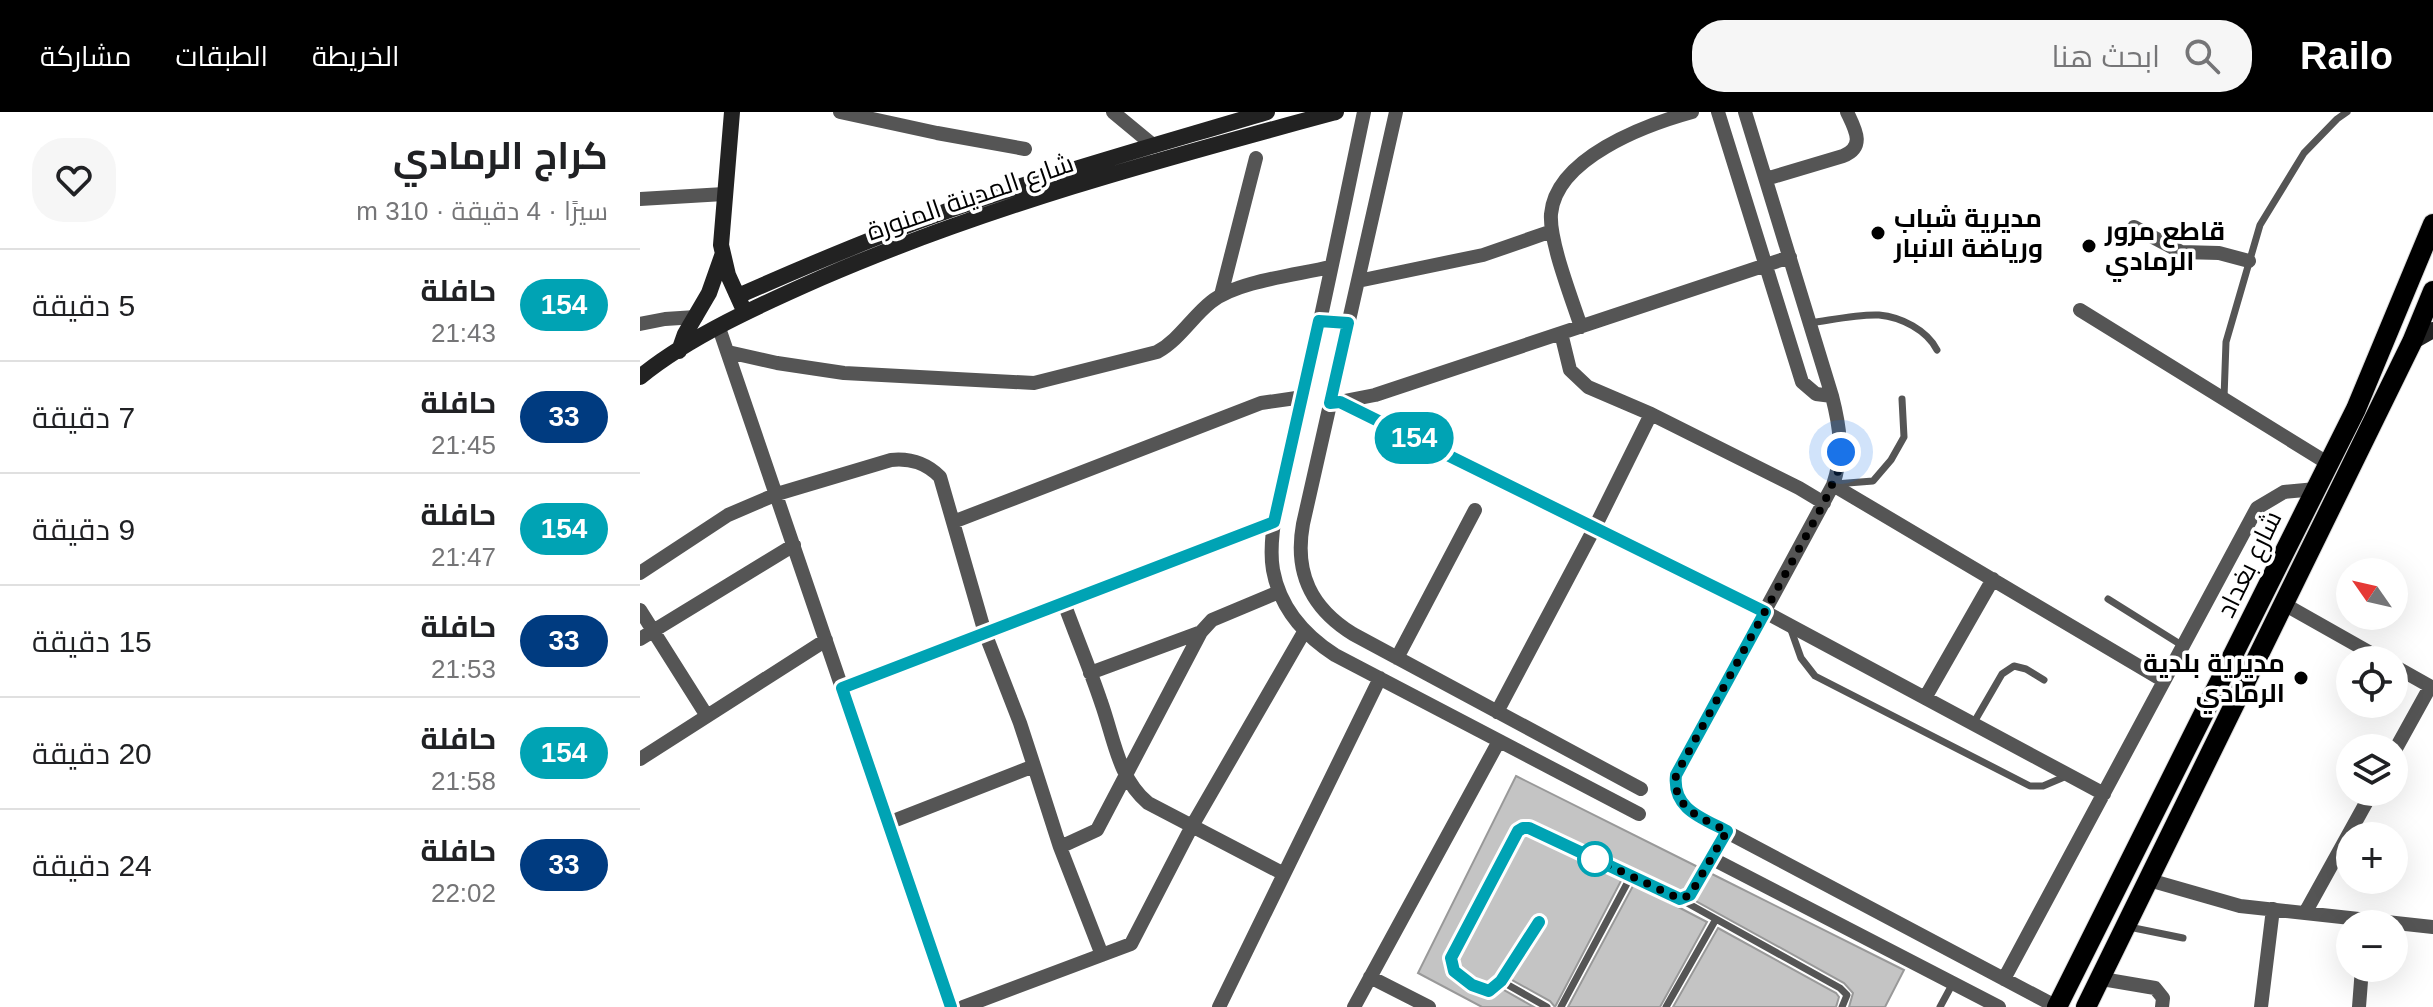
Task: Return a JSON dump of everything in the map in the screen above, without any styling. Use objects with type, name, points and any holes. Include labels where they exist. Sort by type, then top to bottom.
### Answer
[{"type":"main road","points":[[732,112],[721,235],[722,256],[746,312]]},
{"type":"main road","name":"شارع المدينة المنورة","points":[[738,296],[946,211],[1047,177],[1267,112]]},
{"type":"main road","name":"شارع المدينة المنورة","points":[[640,377],[746,312],[866,258],[1093,180],[1299,117],[1336,112]]},
{"type":"main road","name":"شارع بغداد","points":[[2057,1007],[2356,409],[2433,224]]},
{"type":"main road","points":[[679,351],[685,334],[709,293],[722,256]]},
{"type":"main road","name":"شارع بغداد","points":[[2086,1007],[2412,342],[2433,291]]},
{"type":"main road","points":[[2412,342],[2433,330]]},
{"type":"main road","points":[[2165,791],[2186,802]]},
{"type":"street","points":[[840,112],[1025,149]]},
{"type":"street","points":[[1113,112],[1154,146]]},
{"type":"street","points":[[1364,112],[1274,522],[1271,546],[1279,592],[1289,613],[1319,645],[1639,814]]},
{"type":"street","points":[[1396,112],[1348,323],[1335,402],[1303,524],[1301,563],[1310,591],[1327,615],[1353,634],[1641,789]]},
{"type":"street","points":[[1581,327],[1552,231],[1551,214],[1555,196],[1575,168],[1641,130],[1692,112]]},
{"type":"street","points":[[1718,112],[1802,382],[1816,394],[1832,396]]},
{"type":"street","points":[[1745,112],[1832,396],[1841,438],[1838,471],[1824,503],[1676,775],[1678,796],[1686,808],[1727,831],[2057,1007]]},
{"type":"street","points":[[1766,179],[1852,152],[1858,135],[1847,112]]},
{"type":"street","points":[[1221,295],[1256,158]]},
{"type":"street","points":[[640,199],[724,194]]},
{"type":"street","points":[[2134,227],[2181,252],[2219,253],[2249,261]]},
{"type":"street","points":[[1358,281],[1464,260],[1552,231]]},
{"type":"street","points":[[1335,402],[1375,395],[1790,257]]},
{"type":"street","points":[[728,352],[844,373],[1034,383],[1157,352],[1169,346],[1209,303],[1221,295],[1236,288],[1330,267]]},
{"type":"street","points":[[2080,310],[2329,464]]},
{"type":"street","points":[[640,324],[696,317]]},
{"type":"street","points":[[1319,321],[1348,323]]},
{"type":"street","points":[[719,328],[951,1007]]},
{"type":"street","points":[[1561,333],[1570,370],[1588,387],[1651,414],[1824,503]]},
{"type":"street","points":[[953,522],[1261,403],[1303,397]]},
{"type":"street","points":[[1335,402],[1765,612],[2104,794]]},
{"type":"street","points":[[1497,712],[1651,414]]},
{"type":"street","points":[[640,573],[728,515],[777,494],[891,460],[910,460],[926,465],[940,477],[985,633],[1020,723],[1060,847],[1102,955]]},
{"type":"street","points":[[1833,485],[2164,681]]},
{"type":"street","points":[[2004,979],[2257,508],[2284,492],[2316,489]]},
{"type":"street","points":[[1397,658],[1475,510]]},
{"type":"street","points":[[842,688],[1274,522]]},
{"type":"street","points":[[646,634],[794,545]]},
{"type":"street","points":[[1925,698],[1993,579]]},
{"type":"street","points":[[1060,847],[1097,830],[1201,632],[1212,620],[1279,592]]},
{"type":"street","points":[[1064,603],[1126,775],[1136,793],[1148,803],[1284,874]]},
{"type":"street","points":[[2284,604],[2358,646]]},
{"type":"street","points":[[640,610],[646,634],[707,716]]},
{"type":"street","points":[[1090,673],[1201,632]]},
{"type":"street","points":[[963,1007],[1131,944],[1192,826],[1304,632]]},
{"type":"street","points":[[640,759],[826,640]]},
{"type":"street","points":[[2405,734],[2432,688],[2408,674]]},
{"type":"street","points":[[1219,1007],[1380,678]]},
{"type":"street","points":[[1354,1007],[1499,741]]},
{"type":"street","points":[[888,823],[1034,766]]},
{"type":"street","points":[[2305,913],[2364,806]]},
{"type":"street","points":[[1727,831],[1711,858],[1999,1007]]},
{"type":"street","points":[[2149,880],[2240,906],[2336,917]]},
{"type":"street","points":[[2261,1007],[2273,909]]},
{"type":"street","points":[[2408,925],[2433,927]]},
{"type":"street","points":[[1370,977],[1429,1007]]},
{"type":"street","points":[[2102,979],[2155,988],[2163,998],[2162,1007]]},
{"type":"street","points":[[2359,1007],[2361,982]]},
{"type":"lane","points":[[2224,400],[2226,342],[2260,225],[2304,153],[2347,112]]},
{"type":"lane","points":[[1810,323],[1880,315],[1906,322],[1931,339],[1937,350]]},
{"type":"lane","points":[[1833,485],[1873,481],[1891,460],[1904,437],[1902,399]]},
{"type":"lane","points":[[2108,599],[2183,646]]},
{"type":"lane","points":[[1790,625],[1801,658],[1815,676],[2030,786],[2043,786],[2069,775]]},
{"type":"lane","points":[[1973,724],[2002,674],[2014,666],[2044,680]]},
{"type":"lane","points":[[1539,922],[1501,981],[1489,991],[1472,985],[1454,971],[1451,958],[1518,831],[1529,828],[1680,899],[1846,992],[1842,1007]]},
{"type":"lane","points":[[1680,899],[1690,895],[1711,858]]},
{"type":"lane","points":[[1561,1007],[1631,876]]},
{"type":"lane","points":[[1666,1007],[1716,919]]},
{"type":"lane","points":[[2127,927],[2183,938]]},
{"type":"lane","points":[[1501,981],[1547,1007]]},
{"type":"lane","points":[[1940,1007],[1953,983]]},
{"type":"building","points":[[1516,776],[1698,867],[1685,890],[1680,892],[1532,822],[1515,825],[1445,959],[1449,975],[1469,991],[1489,997],[1502,989],[1534,1007],[1482,1007],[1418,973]]},
{"type":"building","points":[[1525,834],[1622,879],[1555,1007],[1550,1001],[1510,979],[1544,926],[1542,916],[1534,918],[1496,977],[1488,984],[1475,979],[1460,967],[1458,959]]},
{"type":"building","points":[[1710,873],[1904,970],[1885,1007],[1849,1007],[1853,993],[1844,983],[1694,900]]},
{"type":"building","points":[[1634,884],[1707,922],[1660,1007],[1568,1007]]},
{"type":"building","points":[[1718,928],[1836,993],[1839,997],[1836,1007],[1673,1007]]},
{"type":"bus line","name":"154","points":[[951,1007],[842,688],[1274,522],[1319,321],[1348,323],[1330,403],[1340,402],[1765,612],[1676,775],[1678,796],[1686,808],[1727,831],[1690,895],[1680,899],[1529,828],[1523,828],[1518,831],[1451,958],[1454,971],[1485,992],[1495,988],[1539,922]]},
{"type":"place","name":"مديرية شباب ورياضة الانبار","points":[[1878,233]]},
{"type":"place","name":"قاطع مرور الرمادي","points":[[2089,246]]},
{"type":"place","name":"مديرية بلدية الرمادي","points":[[2301,678]]},
{"type":"route","points":[[1595,859],[1680,899],[1690,895],[1727,831],[1686,808],[1678,796],[1676,775],[1824,503],[1838,471],[1841,452]]}]
